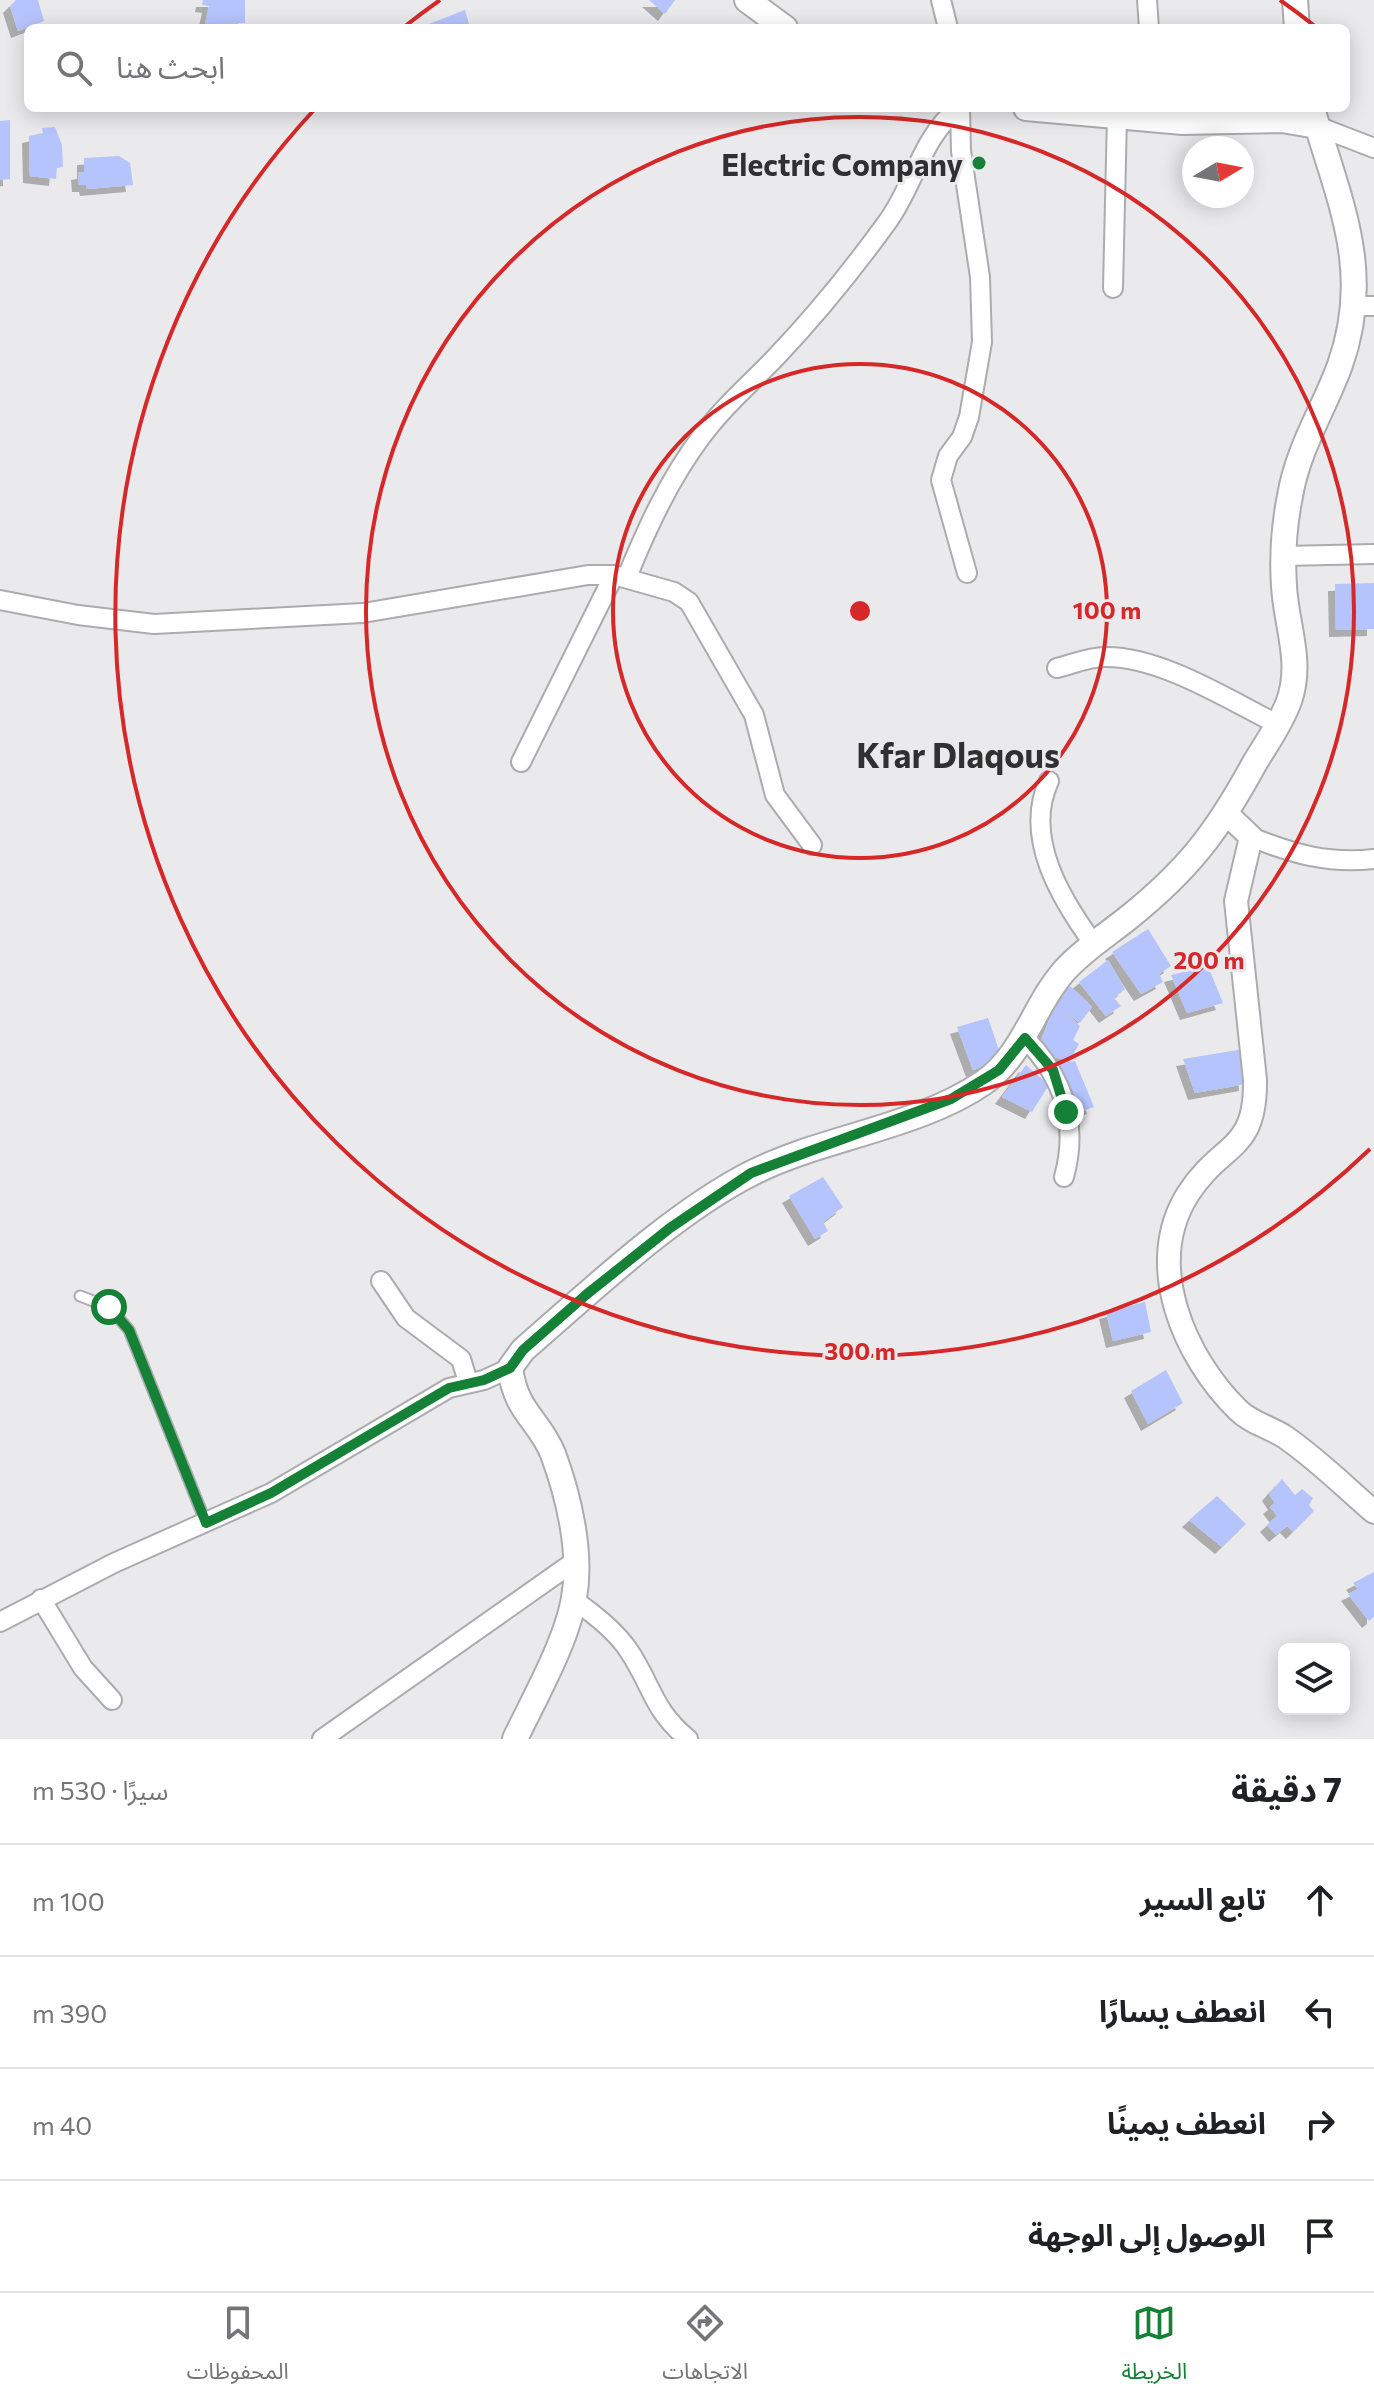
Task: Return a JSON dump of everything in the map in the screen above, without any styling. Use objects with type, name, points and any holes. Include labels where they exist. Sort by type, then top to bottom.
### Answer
[{"type":"main road","points":[[747,0],[780,24]]},
{"type":"main road","points":[[1295,0],[1297,24]]},
{"type":"main road","points":[[515,1739],[546,1675],[574,1600],[575,1561],[569,1513],[557,1465],[551,1449],[519,1405],[510,1368],[523,1350],[670,1228],[751,1173],[951,1099],[999,1070],[1025,1038],[1047,993],[1093,943],[1128,918],[1191,861],[1228,815],[1289,700],[1296,659],[1284,590],[1284,556],[1295,470],[1364,306],[1352,235],[1314,117],[1282,120],[1072,112]]},
{"type":"street","points":[[941,0],[947,24]]},
{"type":"street","points":[[1147,0],[1149,24]]},
{"type":"street","points":[[521,762],[620,576],[693,448],[730,400],[819,310],[890,218],[923,150],[942,121],[954,112]]},
{"type":"street","points":[[959,112],[961,151],[980,277],[982,342],[969,417],[962,437],[948,456],[941,480],[967,573]]},
{"type":"street","points":[[1113,288],[1117,116]]},
{"type":"street","points":[[1314,117],[1374,148]]},
{"type":"street","points":[[1284,556],[1374,554]]},
{"type":"street","points":[[0,600],[78,615],[154,624],[363,613],[577,577],[620,576],[674,592],[689,602],[754,715],[775,795],[812,845]]},
{"type":"street","points":[[1057,668],[1104,657],[1138,662],[1193,682],[1277,724]]},
{"type":"street","points":[[1049,781],[1042,813],[1051,874],[1070,911],[1093,943]]},
{"type":"street","points":[[1228,815],[1251,837],[1306,858],[1339,861],[1374,859]]},
{"type":"street","points":[[1251,837],[1236,901],[1255,1080],[1255,1109],[1247,1133],[1210,1165],[1185,1198],[1172,1238],[1169,1262],[1172,1290],[1188,1342],[1227,1398],[1241,1413],[1284,1437],[1374,1512]]},
{"type":"street","points":[[1025,1038],[1048,1062],[1063,1095],[1070,1147],[1064,1177]]},
{"type":"street","points":[[381,1281],[406,1318],[461,1359],[468,1382]]},
{"type":"street","points":[[0,1622],[41,1599],[271,1493],[449,1388],[484,1380],[510,1368]]},
{"type":"street","points":[[322,1739],[575,1561]]},
{"type":"street","points":[[41,1599],[83,1668],[112,1700]]},
{"type":"street","points":[[574,1600],[617,1636],[634,1661],[655,1706],[688,1739]]},
{"type":"lane","points":[[80,1296],[109,1307],[129,1330],[206,1523]]},
{"type":"building","points":[[16,0],[38,0],[44,21],[24,24],[24,29],[18,31],[10,6]]},
{"type":"building","points":[[203,0],[245,0],[245,23],[205,24],[209,6],[202,5]]},
{"type":"building","points":[[649,0],[675,0],[665,14]]},
{"type":"building","points":[[465,10],[469,24],[429,24]]},
{"type":"building","points":[[10,120],[10,179],[0,180],[0,121]]},
{"type":"building","points":[[55,127],[62,145],[63,167],[57,168],[56,179],[30,176],[29,136],[43,133],[42,128]]},
{"type":"building","points":[[119,156],[130,163],[133,185],[87,189],[86,185],[79,185],[78,173],[84,172],[84,158]]},
{"type":"building","points":[[1374,583],[1374,629],[1336,630],[1335,584]]},
{"type":"building","points":[[1148,929],[1171,966],[1159,974],[1163,982],[1141,994],[1112,952]]},
{"type":"building","points":[[1108,960],[1125,989],[1114,998],[1121,1006],[1106,1016],[1079,982]]},
{"type":"building","points":[[1208,966],[1223,1003],[1187,1013],[1171,975]]},
{"type":"building","points":[[1070,986],[1092,1007],[1080,1023],[1062,1009],[1080,1026],[1073,1040],[1079,1044],[1069,1062],[1075,1061],[1094,1107],[1071,1115],[1054,1066],[1068,1062],[1037,1050],[1056,1003]]},
{"type":"building","points":[[988,1018],[1002,1059],[973,1070],[957,1027]]},
{"type":"building","points":[[1244,1049],[1246,1084],[1195,1093],[1183,1059]]},
{"type":"building","points":[[1026,1065],[1049,1085],[1032,1112],[1002,1097]]},
{"type":"building","points":[[823,1177],[843,1207],[823,1222],[828,1231],[815,1239],[789,1196]]},
{"type":"building","points":[[1145,1302],[1151,1332],[1113,1341],[1106,1312]]},
{"type":"building","points":[[1166,1370],[1183,1403],[1148,1424],[1131,1391]]},
{"type":"building","points":[[1282,1479],[1295,1495],[1302,1489],[1313,1498],[1309,1505],[1314,1511],[1293,1532],[1287,1526],[1276,1535],[1267,1525],[1277,1516],[1270,1507],[1275,1503],[1269,1494]]},
{"type":"building","points":[[1217,1496],[1246,1524],[1222,1547],[1189,1520]]},
{"type":"building","points":[[1374,1572],[1374,1617],[1369,1621],[1348,1594],[1358,1589],[1353,1583]]},
{"type":"place","name":"Electric Company","points":[[979,163]]},
{"type":"district","name":"Kfar Dlaqous","points":[[958,754]]},
{"type":"route","points":[[109,1307],[129,1330],[206,1523],[271,1493],[347,1451],[449,1388],[484,1380],[510,1368],[523,1350],[587,1294],[670,1228],[751,1173],[951,1099],[981,1084],[999,1070],[1025,1038],[1053,1070],[1066,1112]]}]
